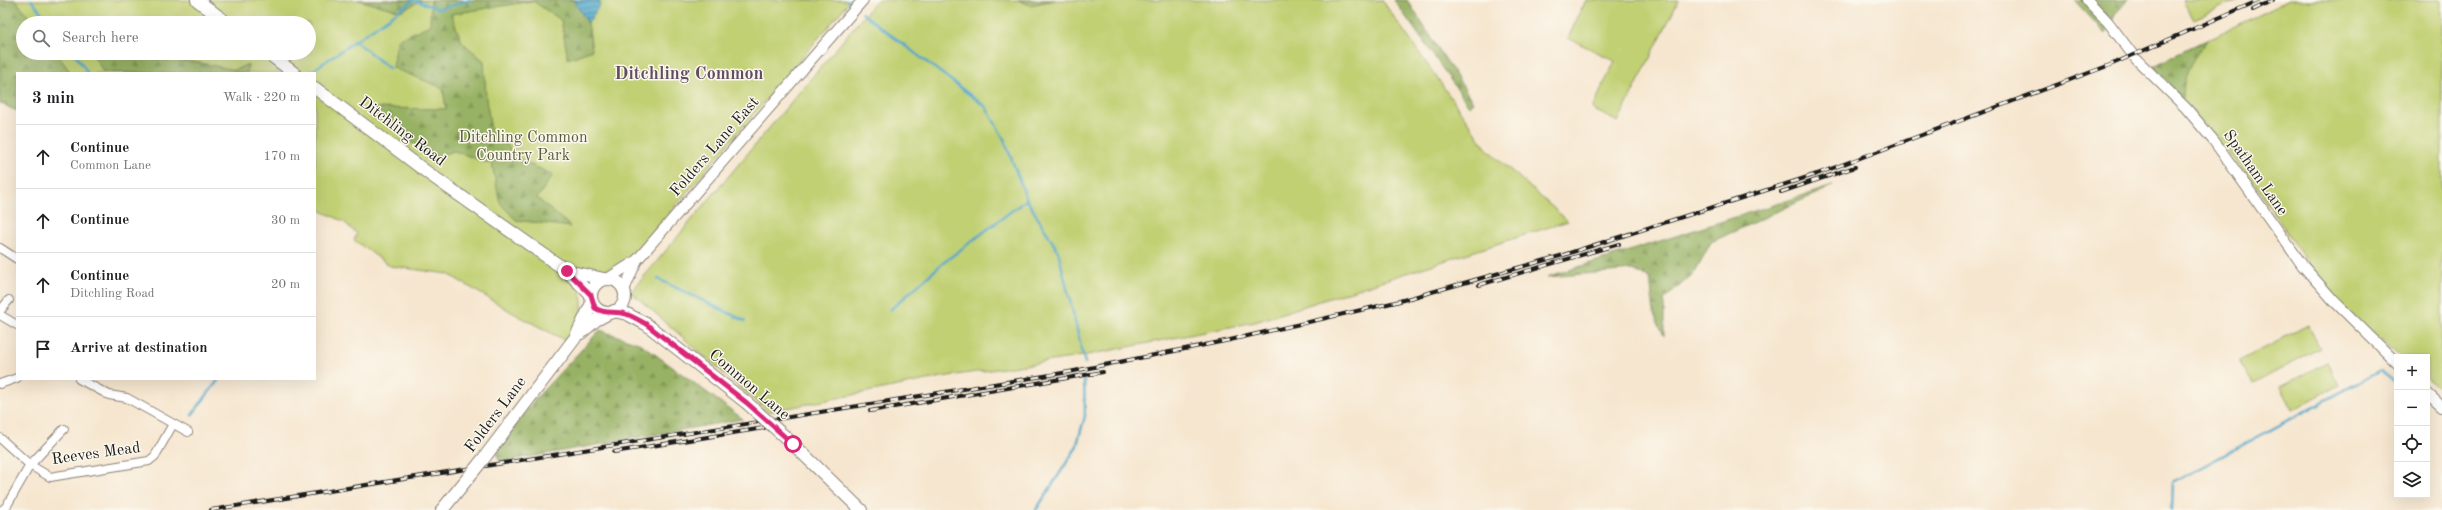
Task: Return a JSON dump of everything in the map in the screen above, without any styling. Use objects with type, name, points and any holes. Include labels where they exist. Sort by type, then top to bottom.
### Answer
[{"type":"main road","points":[[197,0],[218,16]]},
{"type":"main road","points":[[277,60],[293,72]]},
{"type":"main road","name":"Ditchling Road","points":[[316,89],[428,172],[567,271],[591,299]]},
{"type":"main road","name":"Ditchling Road","points":[[567,271],[607,279]]},
{"type":"main road","points":[[607,279],[618,282],[624,293],[622,305],[612,312],[600,311],[591,299],[594,286],[607,279]]},
{"type":"main road","name":"Common Lane","points":[[624,293],[632,308],[646,324],[747,403],[793,444],[861,510]]},
{"type":"main road","name":"Folders Lane","points":[[575,338],[591,299]]},
{"type":"main road","name":"Common Lane","points":[[612,312],[626,314],[646,324]]},
{"type":"main road","name":"Folders Lane","points":[[442,510],[484,458],[575,338],[596,320],[612,312]]},
{"type":"street","name":"Folders Lane East","points":[[607,279],[637,260],[863,0]]},
{"type":"street","name":"Spatham Lane","points":[[2087,0],[2108,22],[2136,59],[2186,108],[2214,140],[2303,266],[2334,301],[2394,360]]},
{"type":"street","points":[[0,248],[16,258]]},
{"type":"street","name":"Folders Lane East","points":[[624,293],[637,260]]},
{"type":"street","points":[[0,311],[9,300]]},
{"type":"street","points":[[0,315],[16,324]]},
{"type":"street","points":[[0,384],[16,378]]},
{"type":"street","points":[[81,380],[109,395],[127,398],[188,432]]},
{"type":"street","points":[[2430,396],[2441,406]]},
{"type":"street","name":"Reeves Mead","points":[[0,438],[40,473],[50,477],[149,461],[155,456],[173,424]]},
{"type":"street","name":"Reeves Mead","points":[[30,465],[64,429]]},
{"type":"street","points":[[2,510],[6,507],[30,465]]},
{"type":"green space","name":"Ditchling Common Country Park","points":[[0,0],[851,0],[633,256],[594,276],[580,293],[582,300],[581,312],[568,342],[515,314],[448,274],[390,266],[354,240],[357,234],[343,221],[316,208],[316,72],[16,72],[16,111],[0,103]]},
{"type":"green space","points":[[0,0],[16,0],[28,16],[16,16],[16,60],[61,60],[70,72],[16,72],[16,111],[0,103]]},
{"type":"green space","points":[[358,0],[422,0],[401,11]]},
{"type":"green space","points":[[431,0],[573,0],[588,23],[592,50],[568,59],[561,20],[533,1],[451,14],[462,42],[484,61],[486,99],[491,130],[523,161],[553,175],[537,198],[571,227],[516,220],[500,203],[492,164],[454,151],[431,158],[369,108],[446,109],[443,88],[393,68],[397,40],[430,25]]},
{"type":"green space","points":[[877,0],[1382,0],[1487,149],[1568,221],[1255,322],[1072,358],[942,377],[768,412],[631,292]]},
{"type":"green space","points":[[1018,0],[1055,0],[1030,5]]},
{"type":"green space","points":[[1394,0],[1407,0],[1473,102],[1469,106]]},
{"type":"green space","points":[[1586,0],[1679,0],[1618,122],[1592,109],[1615,61],[1568,38]]},
{"type":"green space","points":[[2074,0],[2128,0],[2115,14],[2106,34]]},
{"type":"green space","points":[[2183,0],[2238,0],[2194,19]]},
{"type":"green space","points":[[2289,0],[2442,0],[2442,390],[2430,380],[2430,354],[2398,354],[2334,301],[2252,181],[2153,66]]},
{"type":"green space","points":[[2207,40],[2196,55],[2186,74],[2183,99],[2153,66]]},
{"type":"green space","points":[[96,60],[171,60],[195,62],[235,70],[248,64],[247,72],[103,72]]},
{"type":"green space","points":[[1833,186],[1711,242],[1695,272],[1664,300],[1664,336],[1654,314],[1650,278],[1633,270],[1547,277]]},
{"type":"green space","points":[[2308,325],[2320,348],[2253,384],[2239,361]]},
{"type":"green space","points":[[600,330],[641,344],[743,419],[500,462],[495,451],[538,396]]},
{"type":"green space","points":[[2327,362],[2339,385],[2292,410],[2280,387]]},
{"type":"water","points":[[573,0],[600,0],[600,5],[588,23]]},
{"type":"waterway","points":[[31,0],[44,16]]},
{"type":"waterway","points":[[310,72],[414,0],[439,9],[470,0]]},
{"type":"waterway","points":[[846,0],[850,3]]},
{"type":"waterway","points":[[862,13],[986,107],[1004,139],[1027,200],[1058,251],[1085,363]]},
{"type":"waterway","points":[[354,40],[390,69]]},
{"type":"waterway","points":[[79,60],[87,72]]},
{"type":"waterway","points":[[890,310],[943,263],[1026,200]]},
{"type":"waterway","points":[[658,279],[745,321]]},
{"type":"waterway","points":[[2171,510],[2172,483],[2380,371],[2394,383]]},
{"type":"waterway","points":[[192,415],[218,380]]},
{"type":"waterway","points":[[1036,510],[1076,448],[1085,416],[1084,380]]},
{"type":"railway","points":[[211,510],[1069,372],[1230,340],[1396,302],[1560,256],[1817,174],[2110,65],[2260,0]]},
{"type":"railway","points":[[2253,10],[2273,0]]},
{"type":"railway","points":[[1781,192],[1855,167]]},
{"type":"railway","points":[[1479,285],[1619,244]]},
{"type":"railway","points":[[870,411],[1103,372]]},
{"type":"railway","points":[[614,452],[764,428]]},
{"type":"district","name":"Ditchling Common","points":[[689,74]]},
{"type":"route","points":[[567,271],[591,295],[592,303],[595,308],[609,313],[614,311],[626,314],[646,324],[673,343],[747,403],[793,444]]}]
